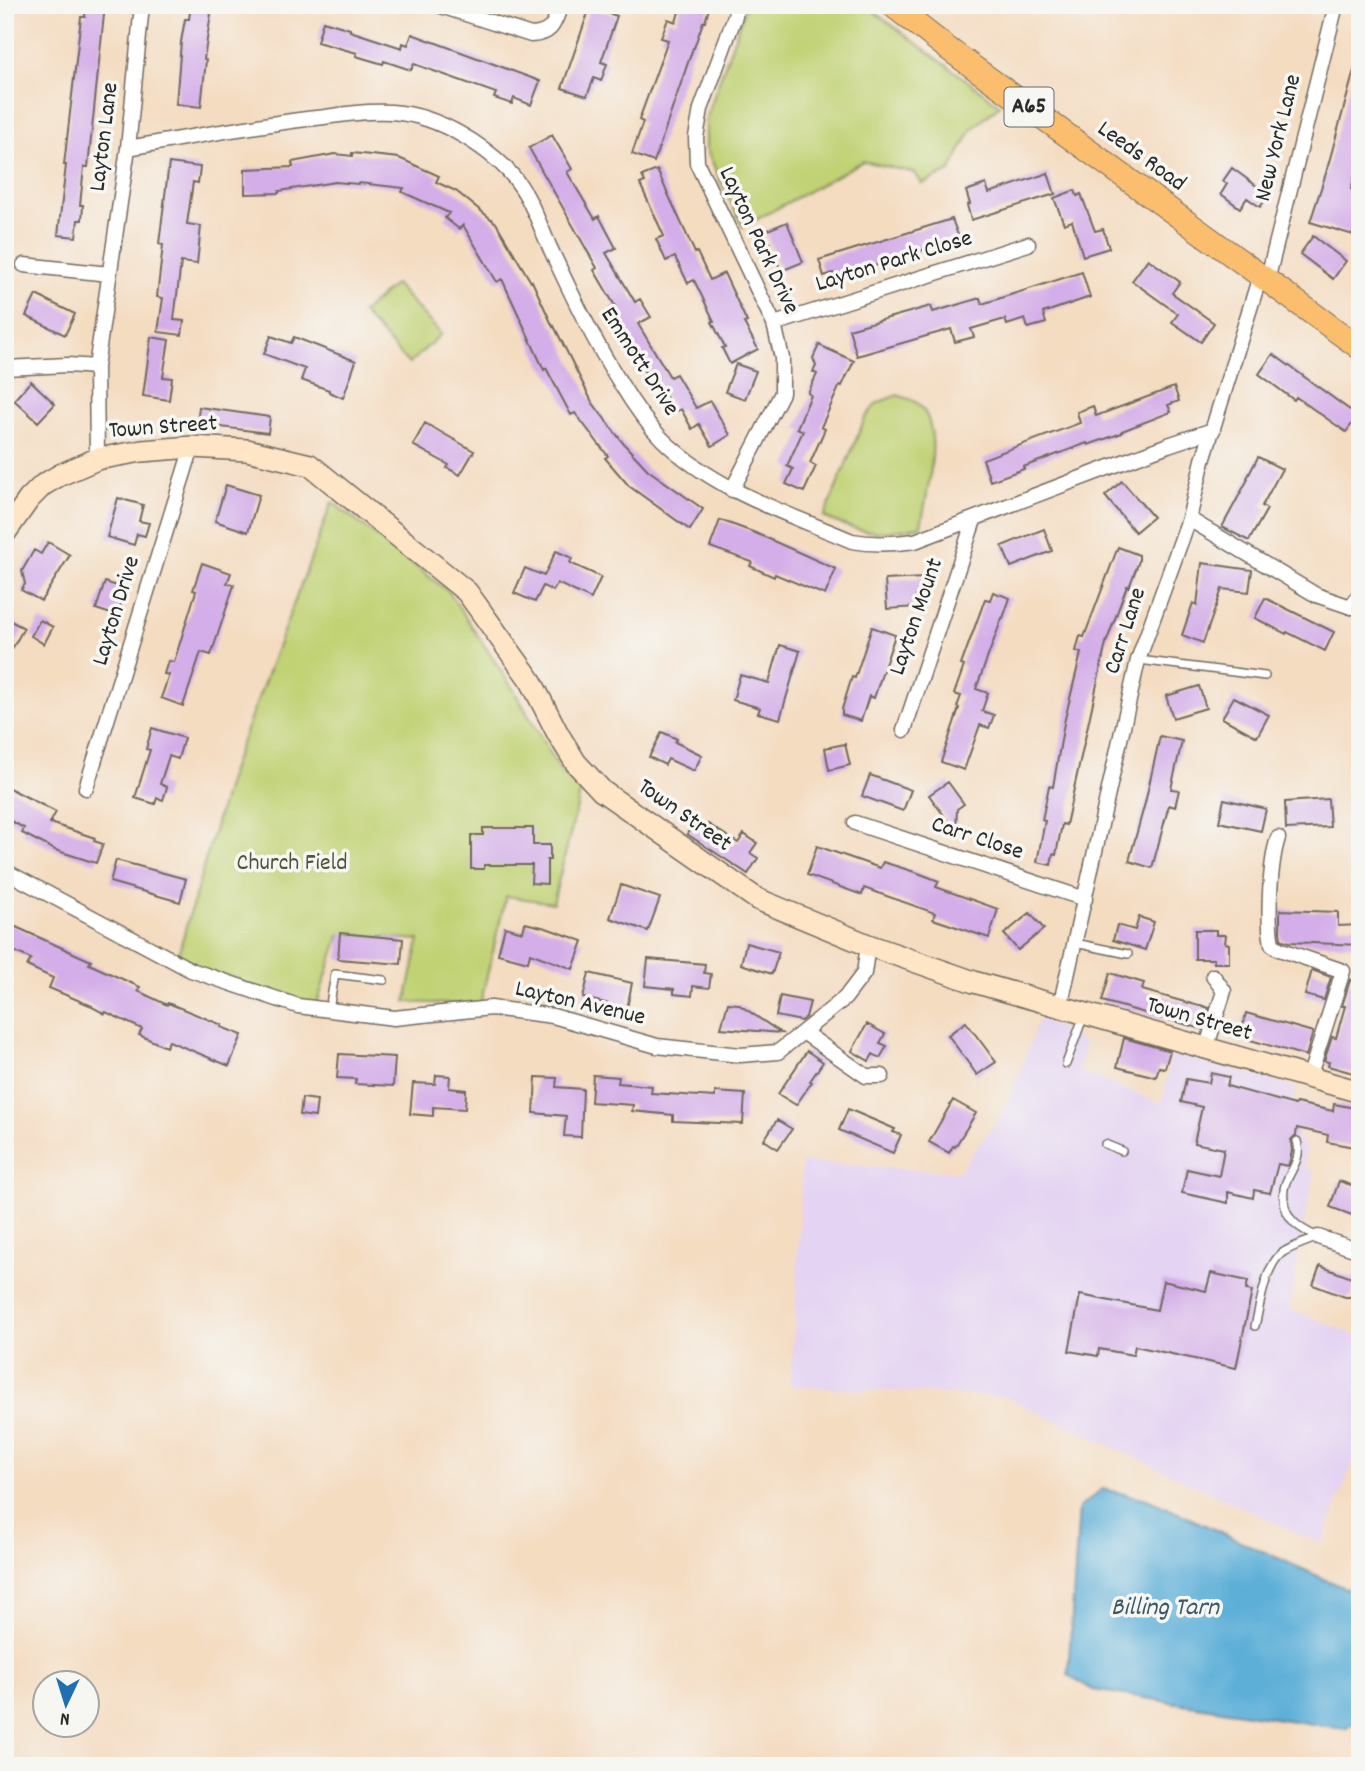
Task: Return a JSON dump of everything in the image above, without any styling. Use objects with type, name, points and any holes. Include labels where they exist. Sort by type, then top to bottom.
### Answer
[{"type":"main road","name":"Leeds Road","points":[[892,5],[1360,348]]},
{"type":"street","name":"Layton Lane","points":[[97,459],[96,367],[128,148],[142,5]]},
{"type":"street","points":[[438,5],[531,35],[548,32],[561,5]]},
{"type":"street","name":"Layton Park Drive","points":[[732,490],[782,393],[782,358],[774,324],[697,163],[696,137],[701,109],[737,5]]},
{"type":"street","name":"New York Lane","points":[[1264,279],[1336,5]]},
{"type":"street","name":"Emmott Drive","points":[[128,148],[272,124],[366,112],[401,113],[435,122],[465,136],[486,150],[525,193],[598,349],[639,413],[662,439],[693,466],[732,490],[852,541],[870,544],[915,541],[1213,430]]},
{"type":"street","name":"Layton Park Close","points":[[774,324],[1028,244]]},
{"type":"street","points":[[24,265],[109,274]]},
{"type":"street","name":"Carr Lane","points":[[1060,1007],[1138,660],[1189,519],[1203,460],[1264,279]]},
{"type":"street","points":[[5,368],[68,365],[96,367]]},
{"type":"street","name":"Town Street","points":[[5,533],[29,499],[43,485],[97,459],[142,451],[192,447],[247,450],[310,465],[467,592],[531,681],[576,764],[602,791],[757,899],[868,945],[974,982],[1360,1092]]},
{"type":"street","name":"Layton Drive","points":[[86,788],[192,447]]},
{"type":"street","points":[[1189,519],[1316,595],[1351,607],[1360,593]]},
{"type":"street","name":"Layton Mount","points":[[904,730],[974,520]]},
{"type":"street","name":"Carr Close","points":[[856,823],[1085,899]]},
{"type":"street","points":[[1278,838],[1273,852],[1269,930],[1272,944],[1279,949],[1343,971],[1309,1078]]},
{"type":"street","name":"Layton Avenue","points":[[5,871],[191,970],[298,1006],[394,1018],[491,1008],[553,1016],[657,1046],[740,1055],[778,1052],[845,998],[863,973],[868,945]]},
{"type":"street","points":[[1206,1049],[1224,991],[1213,976]]},
{"type":"street","points":[[803,1032],[866,1076],[882,1076]]},
{"type":"street","points":[[1318,1237],[1360,1251]]},
{"type":"lane","points":[[1138,660],[1265,676]]},
{"type":"lane","points":[[1074,942],[1128,954]]},
{"type":"lane","points":[[329,1011],[335,974],[384,980]]},
{"type":"lane","points":[[1066,1064],[1084,1014]]},
{"type":"lane","points":[[1297,1141],[1295,1165],[1285,1184],[1285,1209],[1293,1223],[1318,1237]]},
{"type":"lane","points":[[1105,1144],[1122,1151]]},
{"type":"lane","points":[[1255,1326],[1268,1277],[1276,1259],[1286,1251],[1318,1237]]},
{"type":"shaded area","points":[[1040,1017],[1085,1043],[1078,1071],[1162,1104],[1172,1052],[1296,1087],[1288,1123],[1306,1149],[1304,1167],[1315,1173],[1302,1230],[1290,1309],[1360,1337],[1360,1445],[1321,1544],[1005,1397],[790,1386],[802,1162],[958,1172],[1004,1112]]},
{"type":"green space","points":[[746,5],[865,5],[1000,105],[972,129],[950,171],[922,184],[915,173],[863,161],[743,227],[706,148],[706,119]]},
{"type":"green space","points":[[395,284],[441,334],[409,364],[362,313]]},
{"type":"green space","points":[[897,395],[917,403],[926,414],[931,428],[932,462],[921,526],[871,532],[824,517],[865,418],[877,403]]},
{"type":"green space","name":"Church Field","points":[[332,502],[449,592],[515,692],[561,772],[581,790],[553,903],[506,896],[480,1005],[406,1002],[419,940],[340,934],[315,1009],[176,962],[233,765]]},
{"type":"water","name":"Billing Tarn","points":[[1102,1489],[1147,1499],[1360,1595],[1360,1719],[1345,1729],[1093,1690],[1068,1675],[1079,1508]]},
{"type":"building","points":[[86,5],[105,5],[88,167],[84,167],[80,205],[83,205],[82,220],[78,220],[76,237],[58,235],[81,17],[85,17]]},
{"type":"building","points":[[191,5],[212,7],[204,59],[201,107],[176,104],[181,42],[185,19],[189,19]]},
{"type":"building","points":[[681,5],[710,5],[654,162],[632,154],[643,122],[639,120],[668,40],[661,38],[668,19],[676,22]]},
{"type":"building","points":[[590,7],[617,16],[601,62],[607,64],[601,81],[594,78],[587,96],[562,88]]},
{"type":"building","points":[[323,21],[402,48],[403,43],[408,45],[412,34],[540,81],[531,105],[514,98],[512,104],[494,98],[496,93],[414,64],[411,70],[384,61],[383,64],[356,56],[357,53],[317,42]]},
{"type":"building","points":[[1355,67],[1360,67],[1360,157],[1351,189],[1360,192],[1360,237],[1310,222]]},
{"type":"building","points":[[552,135],[572,169],[567,172],[595,219],[599,216],[616,248],[606,253],[635,302],[640,299],[651,317],[638,324],[670,377],[676,374],[696,408],[710,401],[730,435],[712,446],[699,424],[692,429],[681,409],[675,412],[651,371],[646,374],[610,309],[615,306],[594,270],[597,268],[529,148]]},
{"type":"building","points":[[352,153],[399,158],[439,176],[436,182],[456,191],[496,223],[532,281],[592,402],[623,443],[648,470],[703,509],[690,530],[629,486],[605,458],[608,456],[575,413],[571,415],[546,368],[544,370],[502,279],[497,282],[463,225],[459,229],[445,218],[449,213],[402,192],[404,188],[359,183],[335,182],[279,193],[245,194],[245,169],[293,167],[292,162],[335,154],[352,156]]},
{"type":"building","points":[[169,163],[200,167],[198,183],[193,182],[187,224],[201,226],[197,264],[181,262],[174,320],[184,321],[182,335],[158,332],[163,298],[157,297],[163,245],[159,244]]},
{"type":"building","points":[[1232,168],[1269,195],[1260,207],[1247,198],[1240,208],[1221,194],[1227,184],[1223,181]]},
{"type":"building","points":[[657,170],[710,280],[724,273],[747,322],[744,323],[758,349],[730,364],[722,348],[725,347],[712,322],[714,321],[694,280],[688,283],[675,257],[666,261],[656,239],[664,236],[640,184],[645,182],[642,176]]},
{"type":"building","points":[[1048,173],[1055,194],[971,220],[966,191],[986,184],[989,193]]},
{"type":"building","points":[[1075,190],[1077,196],[1081,194],[1095,231],[1103,229],[1109,248],[1083,256],[1072,221],[1064,224],[1054,198]]},
{"type":"building","points":[[952,219],[959,238],[835,279],[833,273],[824,276],[819,260]]},
{"type":"building","points":[[787,222],[803,262],[781,271],[765,231]]},
{"type":"building","points":[[1313,236],[1346,261],[1333,279],[1300,254]]},
{"type":"building","points":[[1148,259],[1180,282],[1172,293],[1214,323],[1201,342],[1172,322],[1178,314],[1132,281]]},
{"type":"building","points":[[1082,272],[1090,297],[1043,313],[1046,323],[1028,328],[1025,319],[1007,325],[1005,319],[971,329],[974,337],[955,342],[951,329],[857,356],[849,329],[931,306],[933,312],[980,298],[982,304]]},
{"type":"building","points":[[36,295],[75,314],[65,335],[26,316]]},
{"type":"building","points":[[271,336],[291,343],[294,337],[356,361],[343,398],[301,380],[305,369],[264,354]]},
{"type":"building","points":[[151,337],[169,340],[163,377],[172,378],[169,400],[143,396]]},
{"type":"building","points":[[819,345],[854,361],[821,427],[825,429],[810,463],[816,466],[804,492],[786,484],[793,469],[787,466],[803,431],[797,428],[817,374],[813,372],[816,366],[813,358]]},
{"type":"building","points":[[1273,354],[1358,416],[1346,432],[1296,397],[1294,400],[1259,374]]},
{"type":"building","points":[[736,364],[756,371],[745,399],[725,392]]},
{"type":"building","points":[[31,381],[55,404],[38,422],[14,400]]},
{"type":"building","points":[[1174,387],[1179,401],[1168,405],[1171,412],[1122,433],[1088,445],[1087,443],[990,481],[983,459],[1080,423],[1077,412],[1093,406],[1096,416]]},
{"type":"building","points":[[199,407],[270,417],[268,433],[197,424]]},
{"type":"building","points":[[425,423],[474,451],[460,475],[447,468],[449,465],[413,445]]},
{"type":"building","points":[[1258,457],[1282,469],[1262,506],[1267,509],[1249,541],[1222,527]]},
{"type":"building","points":[[1122,481],[1153,517],[1135,532],[1105,496]]},
{"type":"building","points":[[226,485],[259,495],[248,532],[215,521]]},
{"type":"building","points":[[118,498],[143,505],[139,521],[149,523],[145,536],[137,534],[134,545],[107,537]]},
{"type":"building","points":[[720,520],[836,569],[825,595],[775,574],[774,577],[750,566],[752,562],[710,547]]},
{"type":"building","points":[[1044,529],[1052,551],[1011,567],[1002,546]]},
{"type":"building","points":[[48,542],[70,555],[41,601],[21,590],[25,584],[22,571],[34,550],[41,554]]},
{"type":"building","points":[[1118,547],[1139,555],[1139,561],[1106,643],[1066,825],[1062,824],[1056,855],[1053,854],[1051,865],[1037,862],[1049,786],[1053,787],[1064,723],[1081,653],[1076,651],[1080,636],[1084,637]]},
{"type":"building","points":[[556,551],[572,558],[570,563],[601,577],[591,599],[557,583],[553,591],[543,586],[535,602],[514,593],[525,568],[544,576]]},
{"type":"building","points":[[202,563],[231,573],[227,583],[234,585],[211,655],[201,652],[183,706],[161,698],[169,675],[164,674],[168,661],[174,662]]},
{"type":"building","points":[[1202,563],[1252,570],[1249,592],[1222,589],[1203,643],[1182,635],[1193,603],[1197,605]]},
{"type":"building","points":[[923,578],[924,595],[916,595],[916,607],[887,609],[885,580]]},
{"type":"building","points":[[105,582],[126,589],[117,616],[96,609]]},
{"type":"building","points":[[993,592],[1010,598],[976,689],[988,693],[982,711],[994,715],[989,728],[980,725],[964,770],[941,762],[959,708],[957,707],[961,696],[954,694],[964,666],[961,665],[985,599],[990,600]]},
{"type":"building","points":[[1265,598],[1334,632],[1325,651],[1255,618]]},
{"type":"building","points":[[5,618],[24,628],[5,661]]},
{"type":"building","points":[[40,620],[53,627],[44,644],[31,636]]},
{"type":"building","points":[[872,627],[895,635],[874,698],[869,696],[861,721],[842,715],[842,709]]},
{"type":"building","points":[[780,645],[800,651],[780,719],[758,713],[760,708],[733,700],[740,675],[769,683]]},
{"type":"building","points":[[1199,686],[1206,708],[1173,718],[1166,696]]},
{"type":"building","points":[[1234,697],[1269,715],[1257,737],[1222,718]]},
{"type":"building","points":[[152,728],[184,738],[178,759],[169,756],[160,784],[167,787],[163,800],[157,798],[155,804],[135,798],[150,750],[146,749]]},
{"type":"building","points":[[662,732],[677,739],[675,742],[702,755],[694,771],[668,759],[665,765],[649,757]]},
{"type":"building","points":[[1160,736],[1182,741],[1171,789],[1179,790],[1175,807],[1169,805],[1152,868],[1129,861]]},
{"type":"building","points":[[845,744],[850,765],[829,770],[825,748]]},
{"type":"building","points":[[870,775],[911,790],[903,811],[862,796]]},
{"type":"building","points":[[948,782],[964,804],[957,809],[956,832],[929,795]]},
{"type":"building","points":[[5,786],[56,812],[50,823],[95,838],[94,841],[103,844],[96,863],[55,850],[22,833],[24,828],[5,818]]},
{"type":"building","points":[[1224,799],[1266,809],[1261,831],[1219,822]]},
{"type":"building","points":[[1328,799],[1330,827],[1286,829],[1285,802]]},
{"type":"building","points":[[694,822],[705,829],[708,824],[738,843],[744,834],[757,843],[750,853],[758,858],[748,874],[687,834]]},
{"type":"building","points":[[483,828],[533,828],[533,845],[550,845],[547,884],[531,883],[532,865],[484,865],[484,869],[471,869],[471,835],[483,835]]},
{"type":"building","points":[[817,846],[880,868],[883,862],[918,873],[939,881],[936,887],[998,909],[989,938],[933,919],[935,913],[864,888],[862,895],[807,875]]},
{"type":"building","points":[[116,860],[186,879],[180,902],[110,882]]},
{"type":"building","points":[[621,885],[660,898],[648,931],[610,918]]},
{"type":"building","points":[[1280,910],[1338,912],[1338,926],[1360,925],[1360,945],[1283,940],[1280,932]]},
{"type":"building","points":[[1030,913],[1044,929],[1018,950],[1004,934]]},
{"type":"building","points":[[1139,917],[1154,922],[1145,950],[1113,940],[1117,925],[1135,930]]},
{"type":"building","points":[[5,922],[91,961],[89,964],[140,987],[138,991],[167,1005],[168,1003],[242,1035],[229,1066],[169,1041],[166,1047],[139,1035],[142,1029],[49,988],[53,978],[27,966],[31,959],[5,947]]},
{"type":"building","points":[[525,923],[583,941],[573,969],[530,953],[528,962],[498,954],[505,927],[523,932]]},
{"type":"building","points":[[1195,930],[1216,930],[1216,935],[1226,935],[1229,963],[1214,963],[1214,959],[1195,959]]},
{"type":"building","points":[[340,933],[403,939],[401,964],[338,959]]},
{"type":"building","points":[[746,943],[779,952],[772,974],[741,964]]},
{"type":"building","points":[[648,959],[705,964],[704,973],[711,974],[709,988],[693,986],[692,996],[674,994],[674,989],[645,986]]},
{"type":"building","points":[[1312,970],[1331,977],[1324,1000],[1305,995]]},
{"type":"building","points":[[1356,970],[1360,970],[1360,1033],[1356,1046],[1360,1047],[1360,1075],[1328,1066],[1329,1062],[1324,1061],[1332,1037],[1336,1038],[1345,1006],[1342,1006]]},
{"type":"building","points":[[589,973],[632,983],[627,1008],[583,998]]},
{"type":"building","points":[[1110,973],[1144,983],[1142,990],[1209,1008],[1202,1029],[1102,1001]]},
{"type":"building","points":[[780,996],[810,1002],[806,1017],[801,1021],[776,1016]]},
{"type":"building","points":[[728,1003],[738,1004],[781,1033],[721,1028]]},
{"type":"building","points":[[1246,1013],[1313,1032],[1306,1056],[1240,1037]]},
{"type":"building","points":[[966,1022],[996,1062],[977,1075],[948,1035]]},
{"type":"building","points":[[867,1024],[885,1034],[880,1043],[887,1046],[880,1058],[873,1054],[869,1061],[852,1051]]},
{"type":"building","points":[[1124,1038],[1170,1051],[1165,1068],[1159,1067],[1156,1077],[1117,1067]]},
{"type":"building","points":[[807,1051],[823,1062],[796,1105],[778,1094]]},
{"type":"building","points":[[339,1054],[395,1057],[393,1086],[355,1084],[356,1079],[337,1078]]},
{"type":"building","points":[[1211,1073],[1229,1077],[1227,1086],[1295,1105],[1296,1103],[1333,1111],[1334,1104],[1360,1109],[1354,1147],[1327,1142],[1328,1135],[1297,1128],[1296,1135],[1291,1140],[1292,1151],[1288,1166],[1278,1164],[1270,1193],[1254,1190],[1253,1198],[1228,1192],[1228,1203],[1182,1193],[1187,1169],[1219,1176],[1224,1149],[1194,1143],[1202,1107],[1181,1102],[1186,1079],[1209,1083]]},
{"type":"building","points":[[436,1075],[450,1076],[449,1088],[466,1090],[465,1109],[433,1107],[433,1116],[410,1114],[413,1083],[435,1084]]},
{"type":"building","points":[[593,1075],[619,1077],[618,1083],[652,1086],[651,1093],[715,1097],[715,1092],[745,1094],[743,1124],[673,1121],[673,1115],[632,1111],[633,1105],[591,1102]]},
{"type":"building","points":[[536,1077],[557,1078],[556,1087],[583,1089],[581,1137],[564,1136],[566,1116],[534,1113]]},
{"type":"building","points":[[302,1098],[317,1100],[315,1117],[300,1115]]},
{"type":"building","points":[[953,1100],[976,1113],[949,1153],[929,1142]]},
{"type":"building","points":[[848,1109],[895,1129],[893,1132],[901,1135],[893,1153],[839,1130]]},
{"type":"building","points":[[777,1120],[792,1129],[778,1149],[764,1140]]},
{"type":"building","points":[[1339,1181],[1360,1188],[1360,1218],[1330,1207]]},
{"type":"building","points":[[1320,1266],[1357,1280],[1351,1297],[1313,1285]]},
{"type":"building","points":[[1211,1273],[1248,1281],[1246,1290],[1252,1291],[1236,1368],[1135,1346],[1133,1355],[1099,1349],[1098,1356],[1069,1351],[1080,1295],[1157,1310],[1163,1281],[1206,1291]]}]
